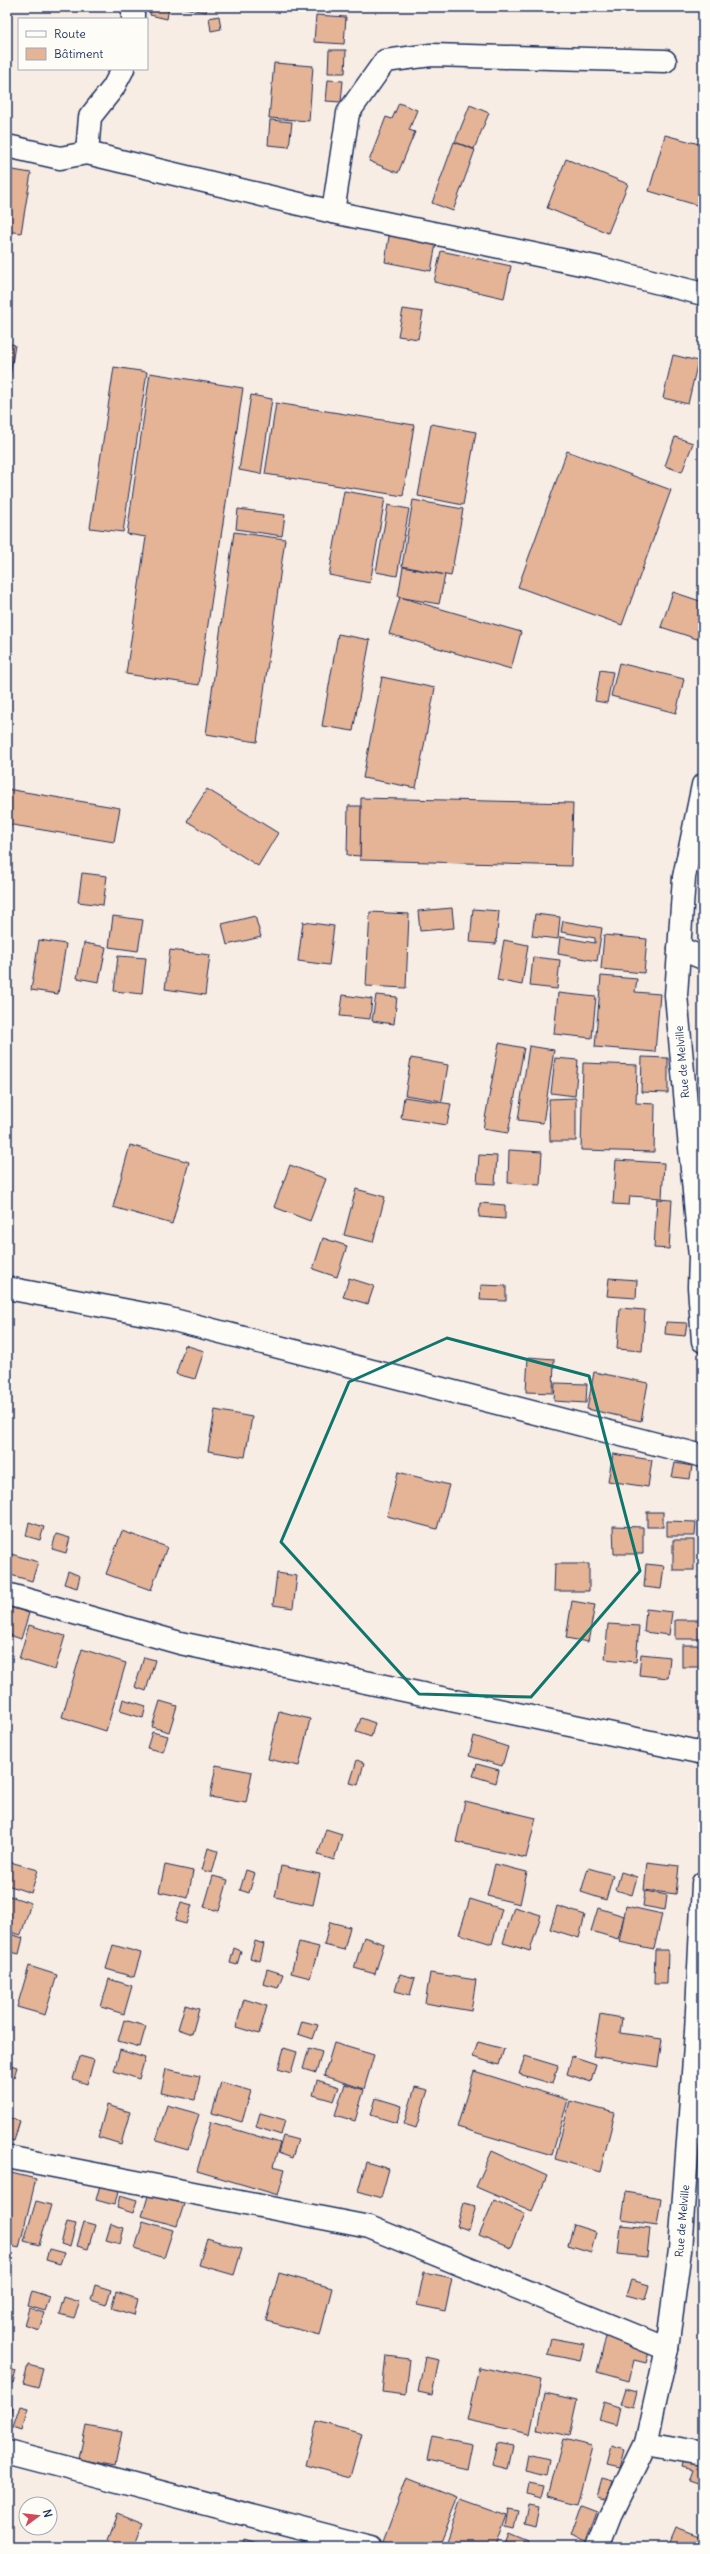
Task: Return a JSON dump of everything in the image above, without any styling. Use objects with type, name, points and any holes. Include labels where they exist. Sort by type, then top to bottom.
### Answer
[{"type":"street","points":[[133,7],[133,18]]},
{"type":"street","points":[[333,212],[348,114],[385,60],[431,55],[665,61]]},
{"type":"street","points":[[87,153],[90,117],[113,88],[122,70]]},
{"type":"street","points":[[7,146],[60,158],[87,153],[333,212],[600,268],[703,294]]},
{"type":"street","name":"Rue de Melville","points":[[703,785],[684,877],[676,995],[700,1257],[699,1288],[703,1340]]},
{"type":"street","points":[[679,948],[703,958]]},
{"type":"street","points":[[7,1288],[166,1318],[703,1456]]},
{"type":"street","points":[[7,1594],[180,1643],[703,1753]]},
{"type":"street","name":"Rue de Melville","points":[[598,2547],[610,2516],[646,2443],[667,2349],[680,2250],[696,2032],[703,1882]]},
{"type":"street","points":[[7,2157],[369,2227],[667,2349]]},
{"type":"street","points":[[646,2443],[703,2453]]},
{"type":"street","points":[[7,2452],[371,2547]]},
{"type":"highlighted area","points":[[447,1338],[589,1376],[640,1571],[531,1697],[419,1694],[281,1542],[349,1382]]},
{"type":"building","points":[[151,7],[169,7],[167,19],[150,15]]},
{"type":"building","points":[[179,7],[207,7],[206,12]]},
{"type":"building","points":[[316,15],[346,17],[344,44],[314,42]]},
{"type":"building","points":[[219,16],[221,29],[211,31],[209,18]]},
{"type":"building","points":[[329,50],[346,50],[345,73],[328,73]]},
{"type":"building","points":[[274,63],[313,66],[309,121],[269,118]]},
{"type":"building","points":[[328,80],[343,81],[341,102],[326,101]]},
{"type":"building","points":[[399,103],[417,110],[409,130],[415,132],[398,173],[369,161],[386,117],[392,119]]},
{"type":"building","points":[[470,105],[489,113],[474,149],[455,142]]},
{"type":"building","points":[[270,120],[292,122],[289,147],[268,145]]},
{"type":"building","points":[[665,135],[703,145],[703,207],[649,191]]},
{"type":"building","points":[[454,142],[475,150],[453,211],[432,203]]},
{"type":"building","points":[[566,159],[628,184],[608,233],[547,208]]},
{"type":"building","points":[[7,169],[31,173],[21,233],[7,231]]},
{"type":"building","points":[[390,230],[437,238],[431,271],[385,262]]},
{"type":"building","points":[[441,251],[511,266],[504,298],[434,282]]},
{"type":"building","points":[[403,309],[423,312],[418,339],[398,336]]},
{"type":"building","points":[[7,343],[15,345],[7,395]]},
{"type":"building","points":[[673,355],[698,361],[688,404],[663,398]]},
{"type":"building","points":[[114,367],[147,372],[123,532],[90,528]]},
{"type":"building","points":[[150,373],[243,388],[199,685],[126,674],[146,537],[127,534]]},
{"type":"building","points":[[251,395],[272,399],[261,474],[239,470]]},
{"type":"building","points":[[276,403],[414,425],[403,496],[265,474]]},
{"type":"building","points":[[431,424],[476,432],[463,505],[418,496]]},
{"type":"building","points":[[675,437],[693,443],[682,472],[665,466]]},
{"type":"building","points":[[567,451],[671,490],[622,625],[518,587]]},
{"type":"building","points":[[344,491],[385,498],[370,583],[329,575]]},
{"type":"building","points":[[413,500],[463,509],[451,576],[402,566]]},
{"type":"building","points":[[388,505],[409,509],[397,576],[376,572]]},
{"type":"building","points":[[238,509],[285,515],[282,536],[236,529]]},
{"type":"building","points":[[234,532],[285,539],[257,742],[206,734]]},
{"type":"building","points":[[403,567],[445,575],[439,604],[398,597]]},
{"type":"building","points":[[673,592],[703,602],[703,641],[661,627]]},
{"type":"building","points":[[400,597],[521,632],[511,669],[389,634]]},
{"type":"building","points":[[338,634],[370,640],[353,731],[322,726]]},
{"type":"building","points":[[619,663],[684,679],[676,713],[611,696]]},
{"type":"building","points":[[600,670],[613,672],[607,703],[595,701]]},
{"type":"building","points":[[382,677],[435,688],[416,788],[363,778]]},
{"type":"building","points":[[7,789],[120,808],[114,842],[7,824]]},
{"type":"building","points":[[207,789],[278,833],[258,866],[187,821]]},
{"type":"building","points":[[361,798],[573,803],[571,866],[360,860]]},
{"type":"building","points":[[348,806],[361,806],[360,856],[347,855]]},
{"type":"building","points":[[82,873],[107,876],[103,905],[78,902]]},
{"type":"building","points":[[452,908],[454,928],[420,931],[418,911]]},
{"type":"building","points":[[473,909],[499,911],[496,944],[470,942]]},
{"type":"building","points":[[370,912],[409,914],[406,988],[366,986]]},
{"type":"building","points":[[535,914],[560,917],[558,939],[532,936]]},
{"type":"building","points":[[113,916],[143,920],[138,951],[109,947]]},
{"type":"building","points":[[255,916],[261,937],[227,945],[222,924]]},
{"type":"building","points":[[563,921],[602,928],[597,961],[558,954],[560,937],[595,943],[595,938],[561,932]]},
{"type":"building","points":[[303,922],[334,926],[329,965],[298,961]]},
{"type":"building","points":[[604,935],[647,939],[644,973],[601,969]]},
{"type":"building","points":[[39,940],[66,944],[58,994],[31,990]]},
{"type":"building","points":[[504,940],[528,945],[522,985],[497,980]]},
{"type":"building","points":[[84,943],[106,947],[99,982],[77,978]]},
{"type":"building","points":[[170,950],[210,955],[205,995],[165,989]]},
{"type":"building","points":[[118,956],[146,958],[142,994],[114,991]]},
{"type":"building","points":[[533,957],[560,960],[557,989],[530,986]]},
{"type":"building","points":[[601,976],[637,979],[635,992],[660,994],[655,1052],[595,1047]]},
{"type":"building","points":[[558,993],[596,997],[592,1038],[554,1034]]},
{"type":"building","points":[[343,995],[372,999],[370,1019],[340,1016]]},
{"type":"building","points":[[376,995],[397,997],[394,1024],[372,1021]]},
{"type":"building","points":[[499,1043],[524,1048],[508,1133],[483,1129]]},
{"type":"building","points":[[529,1046],[554,1050],[543,1123],[518,1120]]},
{"type":"building","points":[[642,1057],[668,1058],[668,1093],[641,1092]]},
{"type":"building","points":[[411,1058],[448,1065],[442,1101],[405,1095]]},
{"type":"building","points":[[555,1058],[578,1060],[575,1096],[551,1093]]},
{"type":"building","points":[[583,1063],[637,1065],[636,1103],[655,1104],[654,1152],[581,1150]]},
{"type":"building","points":[[404,1097],[451,1104],[447,1125],[401,1118]]},
{"type":"building","points":[[576,1098],[576,1141],[550,1141],[549,1099]]},
{"type":"building","points":[[130,1145],[189,1162],[172,1224],[113,1207]]},
{"type":"building","points":[[509,1150],[542,1152],[540,1185],[508,1183]]},
{"type":"building","points":[[479,1155],[497,1156],[495,1184],[477,1183]]},
{"type":"building","points":[[616,1160],[664,1163],[662,1198],[630,1196],[629,1205],[613,1204]]},
{"type":"building","points":[[290,1165],[326,1179],[310,1221],[274,1207]]},
{"type":"building","points":[[356,1189],[385,1197],[373,1242],[344,1235]]},
{"type":"building","points":[[657,1199],[672,1200],[669,1249],[654,1248]]},
{"type":"building","points":[[480,1203],[505,1205],[505,1219],[479,1217]]},
{"type":"building","points":[[323,1238],[347,1246],[337,1277],[313,1269]]},
{"type":"building","points":[[349,1278],[374,1286],[368,1304],[343,1297]]},
{"type":"building","points":[[609,1278],[637,1280],[636,1298],[607,1296]]},
{"type":"building","points":[[481,1285],[506,1286],[506,1301],[480,1300]]},
{"type":"building","points":[[620,1308],[645,1310],[642,1351],[617,1349]]},
{"type":"building","points":[[666,1322],[687,1323],[685,1336],[665,1334]]},
{"type":"building","points":[[185,1345],[204,1351],[195,1379],[176,1374]]},
{"type":"building","points":[[528,1357],[554,1359],[553,1393],[526,1392]]},
{"type":"building","points":[[594,1372],[648,1383],[641,1421],[587,1409]]},
{"type":"building","points":[[555,1383],[587,1384],[586,1403],[554,1401]]},
{"type":"building","points":[[215,1410],[252,1417],[245,1457],[208,1451]]},
{"type":"building","points":[[613,1454],[652,1460],[648,1487],[608,1481]]},
{"type":"building","points":[[675,1463],[692,1466],[690,1479],[672,1477]]},
{"type":"building","points":[[398,1472],[449,1485],[437,1529],[387,1516]]},
{"type":"building","points":[[647,1512],[663,1512],[663,1527],[647,1527]]},
{"type":"building","points":[[667,1521],[696,1522],[695,1536],[667,1536]]},
{"type":"building","points":[[29,1522],[44,1527],[40,1540],[26,1536]]},
{"type":"building","points":[[613,1526],[643,1527],[643,1554],[614,1554]]},
{"type":"building","points":[[122,1531],[167,1547],[151,1590],[106,1574]]},
{"type":"building","points":[[56,1534],[70,1538],[66,1553],[52,1549]]},
{"type":"building","points":[[673,1540],[694,1540],[694,1570],[673,1570]]},
{"type":"building","points":[[8,1553],[38,1562],[32,1581],[7,1574]]},
{"type":"building","points":[[555,1564],[589,1564],[589,1591],[554,1591]]},
{"type":"building","points":[[646,1564],[664,1566],[661,1589],[644,1587]]},
{"type":"building","points":[[68,1571],[80,1576],[77,1588],[64,1584]]},
{"type":"building","points":[[277,1573],[297,1576],[293,1608],[273,1605]]},
{"type":"building","points":[[572,1601],[595,1605],[588,1642],[566,1638]]},
{"type":"building","points":[[7,1606],[29,1613],[21,1639],[7,1634]]},
{"type":"building","points":[[646,1609],[672,1612],[669,1635],[644,1632]]},
{"type":"building","points":[[675,1620],[701,1620],[700,1639],[675,1639]]},
{"type":"building","points":[[608,1624],[639,1626],[636,1662],[605,1659]]},
{"type":"building","points":[[29,1625],[65,1636],[55,1670],[19,1659]]},
{"type":"building","points":[[682,1645],[702,1645],[702,1667],[682,1667]]},
{"type":"building","points":[[82,1649],[126,1663],[106,1731],[62,1717]]},
{"type":"building","points":[[641,1654],[670,1657],[668,1678],[639,1675]]},
{"type":"building","points":[[144,1657],[155,1660],[146,1691],[135,1687]]},
{"type":"building","points":[[123,1699],[146,1706],[143,1718],[120,1711]]},
{"type":"building","points":[[160,1701],[177,1706],[169,1732],[152,1727]]},
{"type":"building","points":[[279,1711],[310,1719],[299,1766],[268,1759]]},
{"type":"building","points":[[361,1718],[375,1723],[371,1737],[356,1732]]},
{"type":"building","points":[[152,1732],[168,1736],[163,1752],[147,1748]]},
{"type":"building","points":[[474,1736],[508,1747],[502,1766],[469,1756]]},
{"type":"building","points":[[357,1760],[364,1763],[358,1785],[350,1783]]},
{"type":"building","points":[[477,1764],[499,1770],[496,1783],[473,1776]]},
{"type":"building","points":[[216,1765],[252,1772],[246,1803],[210,1797]]},
{"type":"building","points":[[465,1801],[536,1818],[526,1858],[456,1842]]},
{"type":"building","points":[[326,1829],[342,1834],[334,1860],[318,1855]]},
{"type":"building","points":[[208,1848],[218,1851],[212,1873],[202,1870]]},
{"type":"building","points":[[7,1861],[38,1870],[31,1893],[7,1885]]},
{"type":"building","points":[[647,1862],[679,1866],[676,1894],[644,1890]]},
{"type":"building","points":[[495,1864],[527,1872],[520,1904],[487,1896]]},
{"type":"building","points":[[165,1865],[193,1871],[188,1898],[159,1892]]},
{"type":"building","points":[[281,1866],[320,1874],[313,1905],[275,1897]]},
{"type":"building","points":[[588,1868],[613,1875],[606,1900],[581,1892]]},
{"type":"building","points":[[246,1870],[255,1873],[249,1893],[240,1890]]},
{"type":"building","points":[[621,1872],[637,1877],[632,1895],[616,1890]]},
{"type":"building","points":[[213,1876],[228,1880],[219,1911],[204,1907]]},
{"type":"building","points":[[645,1891],[667,1895],[665,1910],[643,1906]]},
{"type":"building","points":[[7,1895],[31,1903],[21,1935],[7,1931]]},
{"type":"building","points":[[470,1899],[502,1909],[492,1944],[459,1934]]},
{"type":"building","points":[[181,1902],[192,1905],[186,1924],[175,1921]]},
{"type":"building","points":[[557,1906],[585,1915],[579,1938],[550,1929]]},
{"type":"building","points":[[626,1906],[662,1914],[654,1949],[619,1942]]},
{"type":"building","points":[[514,1907],[541,1915],[530,1951],[503,1943]]},
{"type":"building","points":[[598,1908],[624,1916],[618,1939],[591,1931]]},
{"type":"building","points":[[330,1922],[350,1927],[344,1950],[324,1945]]},
{"type":"building","points":[[7,1933],[23,1938],[19,1954],[7,1951]]},
{"type":"building","points":[[364,1937],[384,1944],[375,1974],[354,1968]]},
{"type":"building","points":[[255,1941],[264,1944],[260,1961],[250,1958]]},
{"type":"building","points":[[299,1942],[319,1947],[310,1978],[291,1973]]},
{"type":"building","points":[[113,1945],[141,1953],[134,1977],[106,1969]]},
{"type":"building","points":[[234,1948],[241,1951],[237,1965],[230,1963]]},
{"type":"building","points":[[655,1950],[668,1950],[667,1984],[654,1984]]},
{"type":"building","points":[[29,1966],[57,1975],[45,2015],[17,2007]]},
{"type":"building","points":[[267,1969],[283,1974],[278,1988],[263,1984]]},
{"type":"building","points":[[430,1973],[476,1980],[471,2011],[425,2003]]},
{"type":"building","points":[[400,1974],[415,1978],[410,1995],[395,1991]]},
{"type":"building","points":[[109,1979],[132,1986],[124,2014],[101,2007]]},
{"type":"building","points":[[244,1999],[267,2006],[259,2034],[236,2027]]},
{"type":"building","points":[[185,2005],[199,2009],[192,2034],[178,2029]]},
{"type":"building","points":[[600,2014],[622,2018],[620,2033],[662,2039],[658,2067],[593,2056]]},
{"type":"building","points":[[124,2020],[146,2026],[140,2047],[118,2041]]},
{"type":"building","points":[[302,2021],[318,2025],[313,2039],[298,2034]]},
{"type":"building","points":[[478,2042],[504,2049],[499,2065],[473,2057]]},
{"type":"building","points":[[334,2043],[374,2055],[364,2089],[324,2076]]},
{"type":"building","points":[[284,2048],[297,2052],[291,2073],[278,2069]]},
{"type":"building","points":[[309,2048],[322,2052],[316,2073],[303,2069]]},
{"type":"building","points":[[120,2050],[145,2058],[139,2079],[114,2071]]},
{"type":"building","points":[[80,2056],[94,2060],[87,2084],[73,2079]]},
{"type":"building","points":[[525,2056],[558,2066],[553,2084],[519,2074]]},
{"type":"building","points":[[572,2056],[596,2064],[591,2082],[567,2074]]},
{"type":"building","points":[[7,2064],[17,2067],[14,2077],[7,2075]]},
{"type":"building","points":[[166,2069],[200,2076],[195,2100],[161,2093]]},
{"type":"building","points":[[474,2071],[568,2100],[552,2155],[457,2127]]},
{"type":"building","points":[[317,2080],[339,2087],[334,2101],[313,2095]]},
{"type":"building","points":[[221,2082],[251,2091],[242,2122],[212,2113]]},
{"type":"building","points":[[345,2084],[364,2090],[355,2121],[335,2115]]},
{"type":"building","points":[[415,2087],[428,2090],[416,2128],[404,2124]]},
{"type":"building","points":[[376,2098],[402,2106],[397,2123],[371,2115]]},
{"type":"building","points":[[570,2101],[615,2113],[600,2172],[555,2159]]},
{"type":"building","points":[[107,2105],[130,2112],[121,2144],[98,2137]]},
{"type":"building","points":[[167,2105],[199,2114],[188,2150],[156,2141]]},
{"type":"building","points":[[260,2113],[285,2120],[281,2135],[256,2127]]},
{"type":"building","points":[[7,2117],[20,2121],[14,2141],[7,2139]]},
{"type":"building","points":[[211,2122],[280,2143],[273,2166],[285,2169],[278,2195],[197,2171]]},
{"type":"building","points":[[283,2136],[298,2140],[292,2158],[278,2153]]},
{"type":"building","points":[[492,2151],[547,2176],[532,2211],[476,2187]]},
{"type":"building","points":[[366,2162],[389,2169],[381,2198],[358,2191]]},
{"type":"building","points":[[7,2172],[36,2179],[19,2248],[7,2245]]},
{"type":"building","points":[[100,2185],[119,2190],[114,2205],[96,2200]]},
{"type":"building","points":[[626,2192],[661,2198],[657,2225],[622,2220]]},
{"type":"building","points":[[149,2193],[184,2204],[177,2226],[142,2216]]},
{"type":"building","points":[[120,2195],[137,2200],[133,2213],[117,2208]]},
{"type":"building","points":[[494,2200],[525,2214],[510,2248],[479,2235]]},
{"type":"building","points":[[36,2201],[51,2205],[39,2245],[24,2241]]},
{"type":"building","points":[[464,2203],[476,2206],[469,2230],[457,2226]]},
{"type":"building","points":[[143,2221],[173,2230],[164,2258],[135,2249]]},
{"type":"building","points":[[67,2222],[76,2224],[70,2247],[61,2244]]},
{"type":"building","points":[[84,2222],[95,2225],[88,2249],[77,2246]]},
{"type":"building","points":[[111,2224],[124,2228],[120,2244],[106,2240]]},
{"type":"building","points":[[574,2225],[596,2232],[591,2252],[568,2245]]},
{"type":"building","points":[[621,2225],[650,2228],[647,2257],[618,2254]]},
{"type":"building","points":[[207,2238],[242,2249],[234,2275],[199,2265]]},
{"type":"building","points":[[49,2249],[64,2253],[60,2264],[46,2260]]},
{"type":"building","points":[[424,2272],[452,2278],[445,2311],[417,2305]]},
{"type":"building","points":[[279,2273],[332,2288],[320,2335],[266,2321]]},
{"type":"building","points":[[631,2280],[649,2285],[645,2300],[626,2295]]},
{"type":"building","points":[[95,2285],[111,2290],[106,2305],[91,2300]]},
{"type":"building","points":[[32,2291],[50,2297],[45,2311],[28,2306]]},
{"type":"building","points":[[116,2292],[138,2299],[134,2315],[111,2308]]},
{"type":"building","points":[[64,2297],[80,2302],[74,2318],[59,2314]]},
{"type":"building","points":[[29,2308],[44,2313],[39,2330],[24,2325]]},
{"type":"building","points":[[607,2333],[651,2345],[646,2363],[634,2360],[629,2381],[597,2372]]},
{"type":"building","points":[[551,2338],[584,2344],[580,2361],[547,2354]]},
{"type":"building","points":[[386,2356],[410,2359],[406,2395],[382,2392]]},
{"type":"building","points":[[425,2357],[439,2360],[432,2395],[418,2392]]},
{"type":"building","points":[[28,2365],[43,2369],[38,2387],[23,2383]]},
{"type":"building","points":[[479,2367],[541,2380],[530,2434],[467,2420]]},
{"type":"building","points":[[7,2368],[16,2371],[13,2383],[7,2381]]},
{"type":"building","points":[[626,2388],[637,2391],[633,2407],[621,2404]]},
{"type":"building","points":[[545,2393],[577,2400],[569,2436],[538,2429]]},
{"type":"building","points":[[604,2402],[620,2407],[616,2425],[599,2420]]},
{"type":"building","points":[[7,2404],[12,2405],[9,2428],[7,2427]]},
{"type":"building","points":[[20,2406],[28,2408],[22,2430],[13,2427]]},
{"type":"building","points":[[317,2421],[362,2434],[350,2477],[306,2465]]},
{"type":"building","points":[[86,2425],[122,2432],[115,2466],[79,2459]]},
{"type":"building","points":[[432,2436],[472,2444],[467,2469],[427,2460]]},
{"type":"building","points":[[563,2439],[593,2446],[578,2504],[548,2496]]},
{"type":"building","points":[[497,2443],[513,2446],[508,2469],[492,2465]]},
{"type":"building","points":[[612,2446],[625,2450],[620,2468],[607,2465]]},
{"type":"building","points":[[528,2454],[549,2459],[546,2476],[525,2471]]},
{"type":"building","points":[[685,2454],[703,2459],[701,2484],[689,2480],[693,2469],[682,2466]]},
{"type":"building","points":[[407,2477],[458,2497],[438,2547],[396,2547],[383,2542]]},
{"type":"building","points":[[602,2478],[613,2481],[608,2499],[597,2496]]},
{"type":"building","points":[[529,2483],[544,2486],[541,2498],[527,2494]]},
{"type":"building","points":[[461,2499],[506,2515],[495,2547],[445,2545]]},
{"type":"building","points":[[528,2504],[539,2506],[535,2526],[524,2523]]},
{"type":"building","points":[[581,2505],[597,2511],[586,2542],[570,2536]]},
{"type":"building","points":[[508,2509],[518,2511],[514,2529],[505,2527]]},
{"type":"building","points":[[118,2514],[143,2524],[134,2547],[125,2547],[108,2540]]},
{"type":"building","points":[[675,2528],[699,2537],[695,2547],[667,2547]]},
{"type":"building","points":[[509,2534],[528,2542],[526,2547],[504,2547]]},
{"type":"building","points":[[244,2540],[267,2547],[242,2547]]}]
